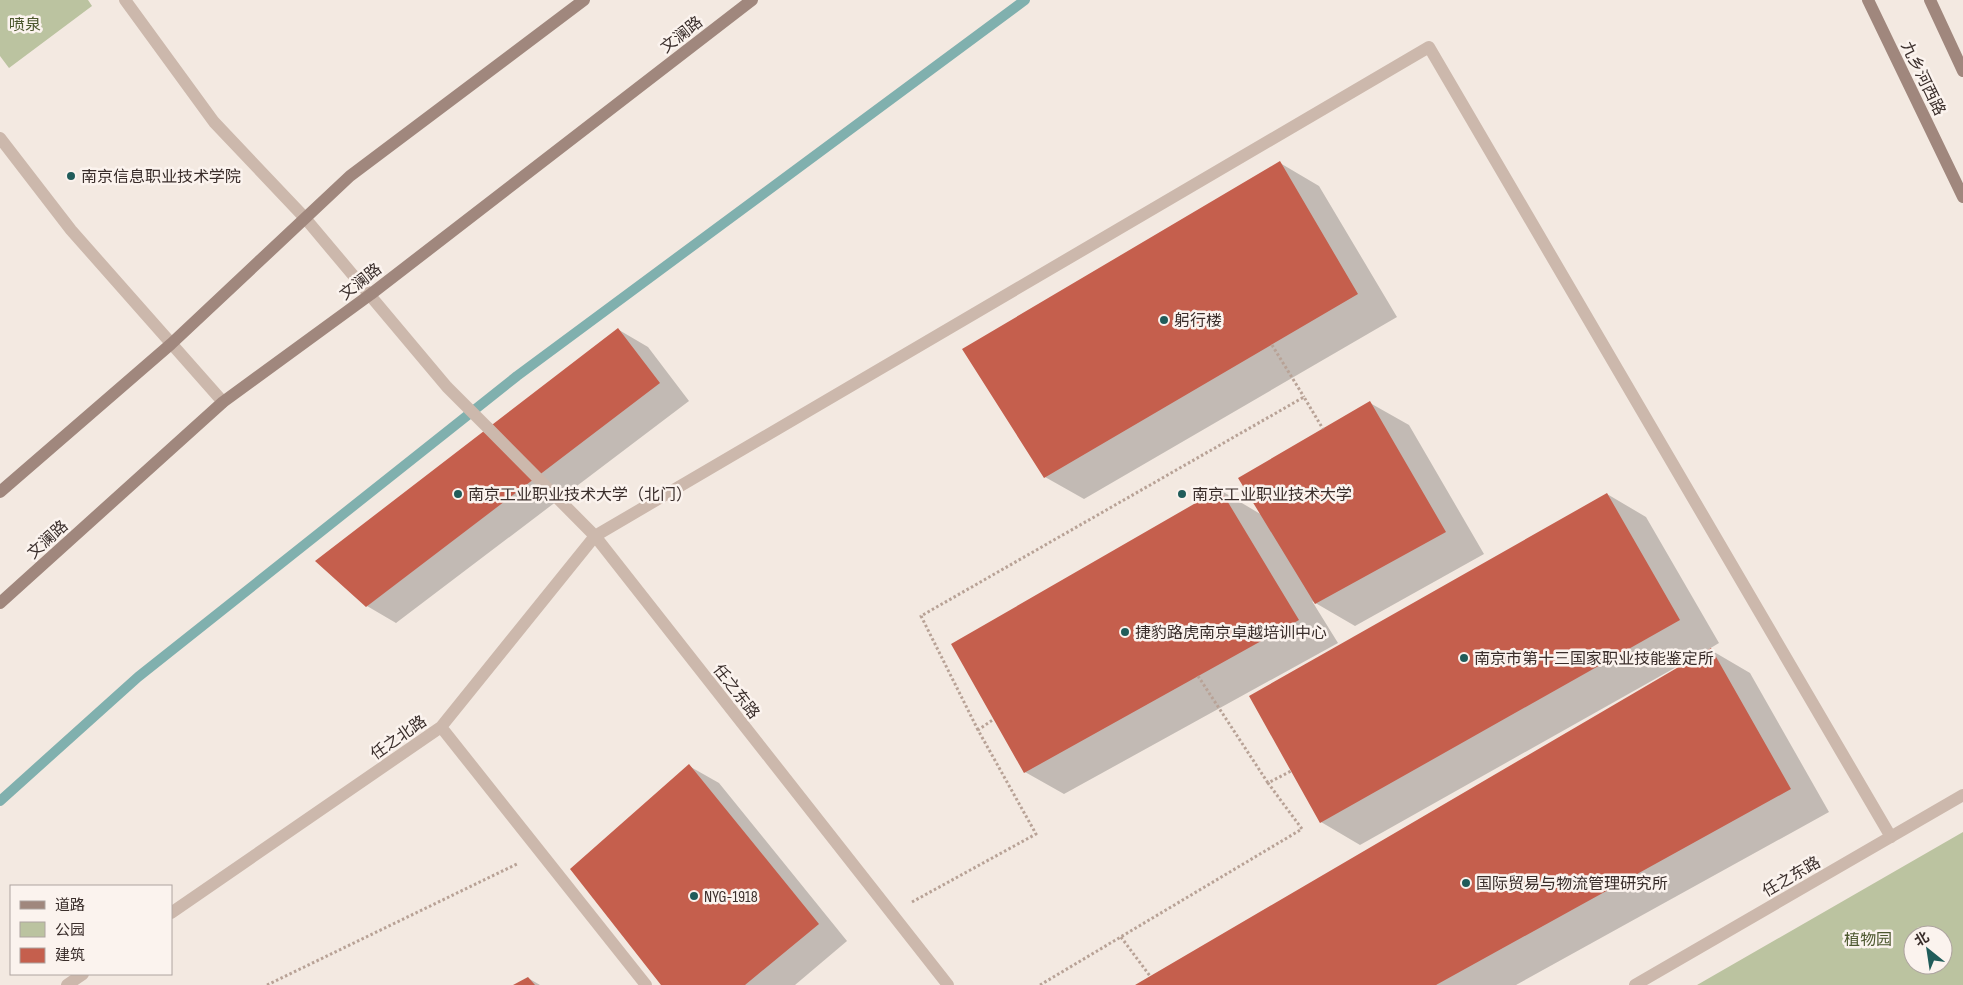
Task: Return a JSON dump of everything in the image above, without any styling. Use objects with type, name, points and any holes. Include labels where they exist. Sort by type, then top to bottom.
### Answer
[{"type":"main road","points":[[0,492],[171,344],[350,176],[584,0]]},
{"type":"main road","name":"文澜路","points":[[0,603],[223,402],[371,294],[752,0]]},
{"type":"main road","name":"九乡河西路","points":[[1868,0],[1963,197]]},
{"type":"main road","points":[[1930,0],[1963,71]]},
{"type":"street","name":"任之东路","points":[[125,0],[214,122],[306,218],[447,387],[595,536],[948,985]]},
{"type":"street","points":[[595,536],[1429,48],[1892,837]]},
{"type":"street","points":[[0,138],[71,230],[223,402]]},
{"type":"street","name":"任之北路","points":[[172,912],[441,727],[595,536]]},
{"type":"street","points":[[441,727],[646,985]]},
{"type":"street","name":"任之东路","points":[[1635,985],[1963,795]]},
{"type":"street","points":[[67,985],[82,975]]},
{"type":"path","points":[[1272,345],[1323,429]]},
{"type":"path","points":[[892,914],[1036,834],[978,730],[920,616],[1304,397]]},
{"type":"path","points":[[1040,985],[1302,829],[1268,783],[1198,676]]},
{"type":"path","points":[[978,730],[994,719]]},
{"type":"path","points":[[1268,783],[1291,770]]},
{"type":"path","points":[[268,985],[540,852]]},
{"type":"path","points":[[1121,936],[1150,976]]},
{"type":"green space","name":"喷泉","points":[[0,0],[88,0],[92,6],[9,68],[0,56]]},
{"type":"green space","name":"植物园","points":[[1963,832],[1963,985],[1697,985]]},
{"type":"building","name":"躬行楼","points":[[1280,161],[1358,294],[1044,478],[962,349]]},
{"type":"building","name":"南京工业职业技术大学（北门）","points":[[618,328],[660,383],[366,607],[315,561]]},
{"type":"building","points":[[1370,401],[1446,532],[1315,604],[1238,478]]},
{"type":"building","name":"捷豹路虎南京卓越培训中心","points":[[1220,489],[1299,620],[1024,773],[951,644]]},
{"type":"building","name":"南京市第十三国家职业技能鉴定所","points":[[1607,493],[1680,620],[1320,823],[1249,696]]},
{"type":"building","name":"国际贸易与物流管理研究所","points":[[1711,648],[1791,789],[1436,985],[1135,985]]},
{"type":"building","name":"NYG-1918","points":[[689,764],[819,924],[745,985],[661,985],[570,869]]},
{"type":"building","points":[[528,977],[535,985],[513,985]]},
{"type":"waterway","points":[[0,801],[138,677],[517,376],[1025,0]]},
{"type":"place","name":"南京信息职业技术学院","points":[[71,176]]},
{"type":"place","name":"躬行楼","points":[[1164,320]]},
{"type":"place","name":"南京工业职业技术大学（北门）","points":[[458,494]]},
{"type":"place","name":"南京工业职业技术大学","points":[[1182,494]]},
{"type":"place","name":"捷豹路虎南京卓越培训中心","points":[[1125,632]]},
{"type":"place","name":"南京市第十三国家职业技能鉴定所","points":[[1464,658]]},
{"type":"place","name":"国际贸易与物流管理研究所","points":[[1466,883]]},
{"type":"place","name":"NYG-1918","points":[[694,896]]}]
